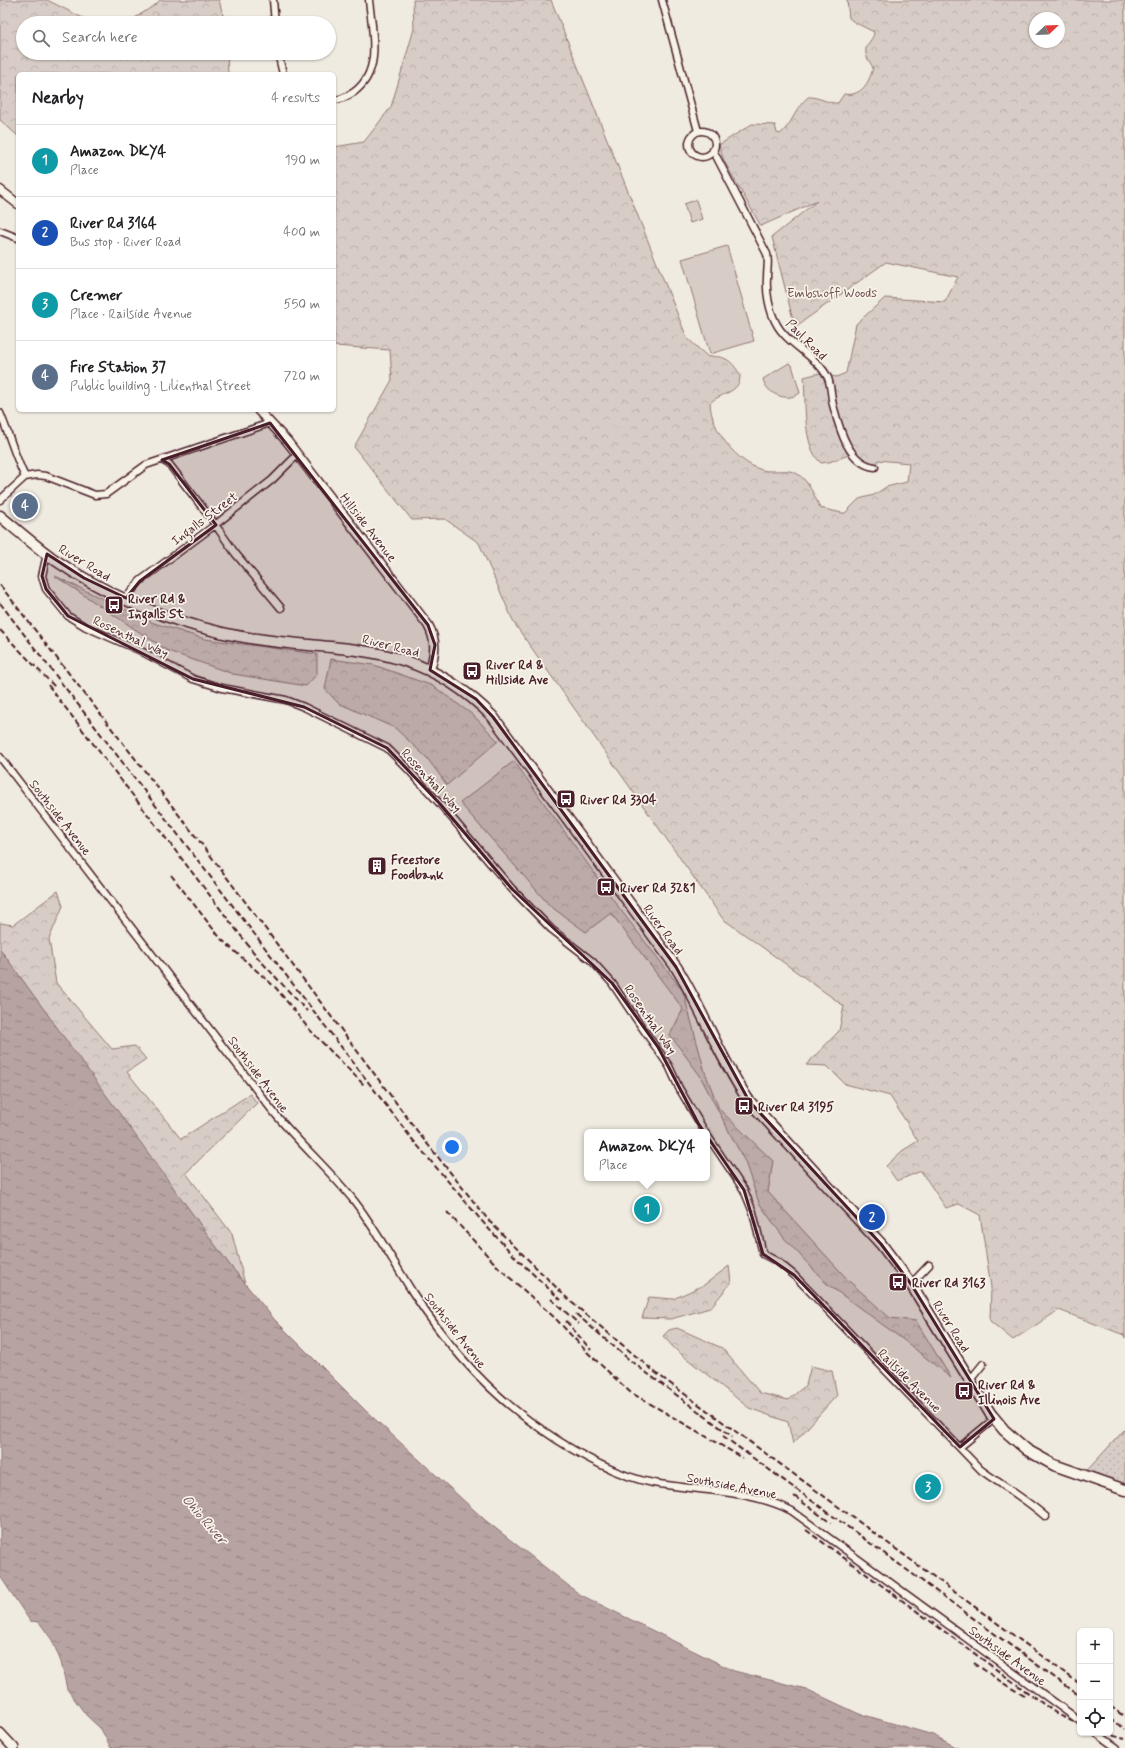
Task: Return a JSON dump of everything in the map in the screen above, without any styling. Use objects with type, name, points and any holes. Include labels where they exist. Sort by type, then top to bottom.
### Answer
[{"type":"main road","name":"River Road","points":[[0,516],[47,554],[84,578],[168,616],[222,633],[254,640],[370,651],[409,661],[430,670],[476,699],[493,717],[676,967],[690,990],[734,1078],[749,1100],[864,1224],[911,1284],[994,1419],[1015,1440],[1054,1465],[1125,1490]]},
{"type":"main road","points":[[0,1733],[14,1748]]},
{"type":"street","points":[[273,0],[274,16]]},
{"type":"street","points":[[336,100],[350,95],[358,89],[370,72],[374,49],[369,0]]},
{"type":"street","points":[[662,0],[698,131],[689,140],[692,152],[703,157],[713,150]]},
{"type":"street","points":[[280,60],[283,72]]},
{"type":"street","name":"Paul Road","points":[[698,131],[706,132],[712,136],[714,144],[713,150],[767,254],[769,262],[767,293],[776,322],[793,344],[823,370],[830,384],[834,407],[847,446],[860,461],[869,466],[875,467]]},
{"type":"street","points":[[0,190],[16,202]]},
{"type":"street","points":[[0,231],[16,237]]},
{"type":"street","name":"Hillside Avenue","points":[[260,412],[287,441],[428,626],[433,634],[435,645],[430,670]]},
{"type":"street","points":[[0,413],[13,445],[17,462],[25,477]]},
{"type":"street","points":[[0,500],[25,477],[46,476],[93,494],[101,495],[110,491],[142,467],[270,423]]},
{"type":"street","name":"Ingalls Street","points":[[126,598],[140,581],[215,525],[277,475],[297,455]]},
{"type":"street","points":[[162,460],[169,464],[235,553],[281,608]]},
{"type":"street","name":"Rosenthal Way","points":[[47,554],[42,576],[46,589],[68,616],[86,627],[141,650],[193,678],[222,688],[286,700],[304,707],[386,748],[441,805],[512,889],[551,929],[592,961],[612,983],[669,1066],[679,1088],[703,1129]]},
{"type":"street","name":"Southside Avenue","points":[[0,757],[67,842],[267,1104],[357,1205],[413,1293],[440,1332],[458,1355],[492,1391],[541,1430],[621,1474],[653,1482],[768,1500],[792,1511],[1077,1719]]},
{"type":"street","name":"Railside Avenue","points":[[710,1139],[744,1190],[752,1212],[763,1254],[778,1262],[794,1275],[981,1470],[1029,1502],[1046,1517]]},
{"type":"street","points":[[911,1284],[929,1265]]},
{"type":"street","points":[[970,1380],[983,1364]]},
{"type":"street","points":[[960,1447],[994,1419]]},
{"type":"street","points":[[1100,1736],[1117,1748]]},
{"type":"highlighted area","points":[[270,423],[428,625],[435,645],[430,670],[476,699],[493,717],[676,967],[749,1101],[881,1244],[911,1284],[994,1419],[960,1447],[794,1275],[763,1254],[744,1190],[698,1123],[658,1047],[612,983],[512,889],[441,805],[387,748],[304,707],[193,679],[68,616],[46,589],[42,576],[47,554],[84,578],[126,598],[140,581],[216,525],[169,464],[162,460]]},
{"type":"green space","points":[[0,0],[47,0],[79,16],[16,16],[16,60],[227,60],[228,72],[16,72],[16,134],[0,120]]},
{"type":"green space","points":[[160,0],[219,0],[223,16],[138,16]]},
{"type":"green space","name":"Embshoff Woods","points":[[413,0],[551,0],[687,338],[708,357],[719,357],[731,362],[740,375],[737,386],[729,392],[714,399],[710,403],[711,413],[720,434],[734,452],[752,466],[766,471],[788,471],[796,473],[808,484],[820,508],[845,513],[859,499],[874,495],[886,487],[907,482],[909,463],[878,460],[877,469],[852,454],[829,462],[821,463],[815,455],[808,435],[805,410],[804,377],[820,373],[836,377],[846,373],[856,324],[885,298],[945,302],[958,277],[886,262],[795,327],[772,237],[817,201],[761,226],[724,161],[719,145],[752,124],[775,125],[777,133],[780,134],[788,126],[800,106],[808,97],[838,103],[844,94],[860,91],[867,84],[873,68],[866,55],[866,47],[874,35],[874,32],[849,18],[847,0],[1125,0],[1125,1338],[1124,1335],[1059,1310],[1013,1340],[990,1321],[991,1287],[980,1215],[959,1204],[946,1208],[921,1171],[897,1181],[886,1166],[902,1151],[918,1141],[890,1096],[845,1084],[827,1066],[806,1065],[839,1031],[844,1006],[723,919],[514,623],[479,543],[445,519],[412,520],[354,447],[392,380],[390,350],[336,346],[336,147],[364,142],[391,107],[414,29]]},
{"type":"green space","points":[[696,200],[702,219],[690,223],[684,204]]},
{"type":"green space","points":[[727,246],[754,341],[710,354],[682,259]]},
{"type":"green space","points":[[789,363],[792,365],[800,393],[795,396],[783,397],[768,389],[763,379]]},
{"type":"green space","points":[[55,576],[151,622],[205,639],[317,654],[317,674],[306,686],[233,674],[168,651]]},
{"type":"green space","points":[[331,659],[374,665],[433,686],[473,715],[498,741],[447,785],[427,758],[395,728],[338,703],[325,689]]},
{"type":"green space","points":[[514,761],[620,909],[683,991],[705,1072],[719,1109],[773,1161],[768,1192],[849,1281],[890,1318],[916,1321],[951,1378],[905,1341],[827,1284],[784,1238],[759,1203],[745,1162],[699,1074],[670,1035],[683,1009],[611,913],[586,932],[550,906],[460,803]]},
{"type":"green space","points":[[58,891],[63,906],[49,939],[56,983],[112,1049],[135,1046],[146,1059],[127,1072],[181,1139],[250,1094],[257,1103],[186,1173],[232,1234],[245,1284],[137,1139],[0,949],[0,923],[13,925]]},
{"type":"green space","points":[[729,1266],[731,1283],[710,1308],[671,1319],[642,1318],[649,1297],[673,1299],[704,1285]]},
{"type":"green space","points":[[677,1328],[722,1348],[760,1393],[788,1400],[806,1385],[811,1366],[832,1371],[837,1395],[793,1444],[788,1422],[749,1408],[676,1350],[663,1336],[669,1330]]},
{"type":"green space","points":[[1125,1429],[1125,1490],[1082,1476]]},
{"type":"water","name":"Ohio River","points":[[0,949],[229,1264],[274,1319],[366,1411],[485,1520],[579,1594],[734,1671],[806,1689],[857,1713],[933,1735],[958,1748],[111,1748],[101,1729],[86,1715],[67,1689],[61,1662],[52,1640],[39,1622],[30,1621],[0,1576]]},
{"type":"railway","points":[[0,585],[207,851],[421,1136],[490,1222],[570,1301],[656,1373],[1077,1682]]},
{"type":"railway","points":[[0,603],[412,1139],[487,1227],[519,1261],[561,1300]]},
{"type":"railway","points":[[0,630],[55,687]]},
{"type":"railway","points":[[48,685],[258,958],[307,1011]]},
{"type":"railway","points":[[171,875],[221,939],[276,988],[309,1029],[364,1085]]},
{"type":"railway","points":[[447,1212],[500,1269],[555,1318],[587,1352],[630,1392],[743,1458]]},
{"type":"railway","points":[[551,1299],[579,1324]]},
{"type":"railway","points":[[576,1314],[632,1362],[733,1437]]},
{"type":"railway","points":[[566,1321],[591,1350]]},
{"type":"railway","points":[[723,1436],[1077,1694]]},
{"type":"railway","points":[[794,1496],[831,1523]]},
{"type":"railway","points":[[806,1530],[1057,1714],[1077,1724]]},
{"type":"railway","points":[[974,1663],[1026,1697]]},
{"type":"railway","points":[[1113,1708],[1125,1717]]},
{"type":"railway","points":[[1113,1720],[1125,1729]]},
{"type":"railway","points":[[1113,1736],[1125,1739]]},
{"type":"place","name":"Fire Station 37","points":[[25,506]]},
{"type":"place","name":"River Rd & Ingalls St","points":[[114,605]]},
{"type":"place","name":"River Rd & Hillside Ave","points":[[472,671]]},
{"type":"place","name":"River Rd 3304","points":[[566,799]]},
{"type":"place","name":"Freestore Foodbank","points":[[377,866]]},
{"type":"place","name":"River Rd 3281","points":[[606,887]]},
{"type":"place","name":"River Rd 3195","points":[[744,1106]]},
{"type":"place","name":"Amazon DKY4","points":[[647,1209]]},
{"type":"place","name":"River Rd 3164","points":[[872,1217]]},
{"type":"place","name":"River Rd 3163","points":[[898,1282]]},
{"type":"place","name":"River Rd & Illinois Ave","points":[[964,1391]]},
{"type":"place","name":"Cremer","points":[[928,1487]]}]
